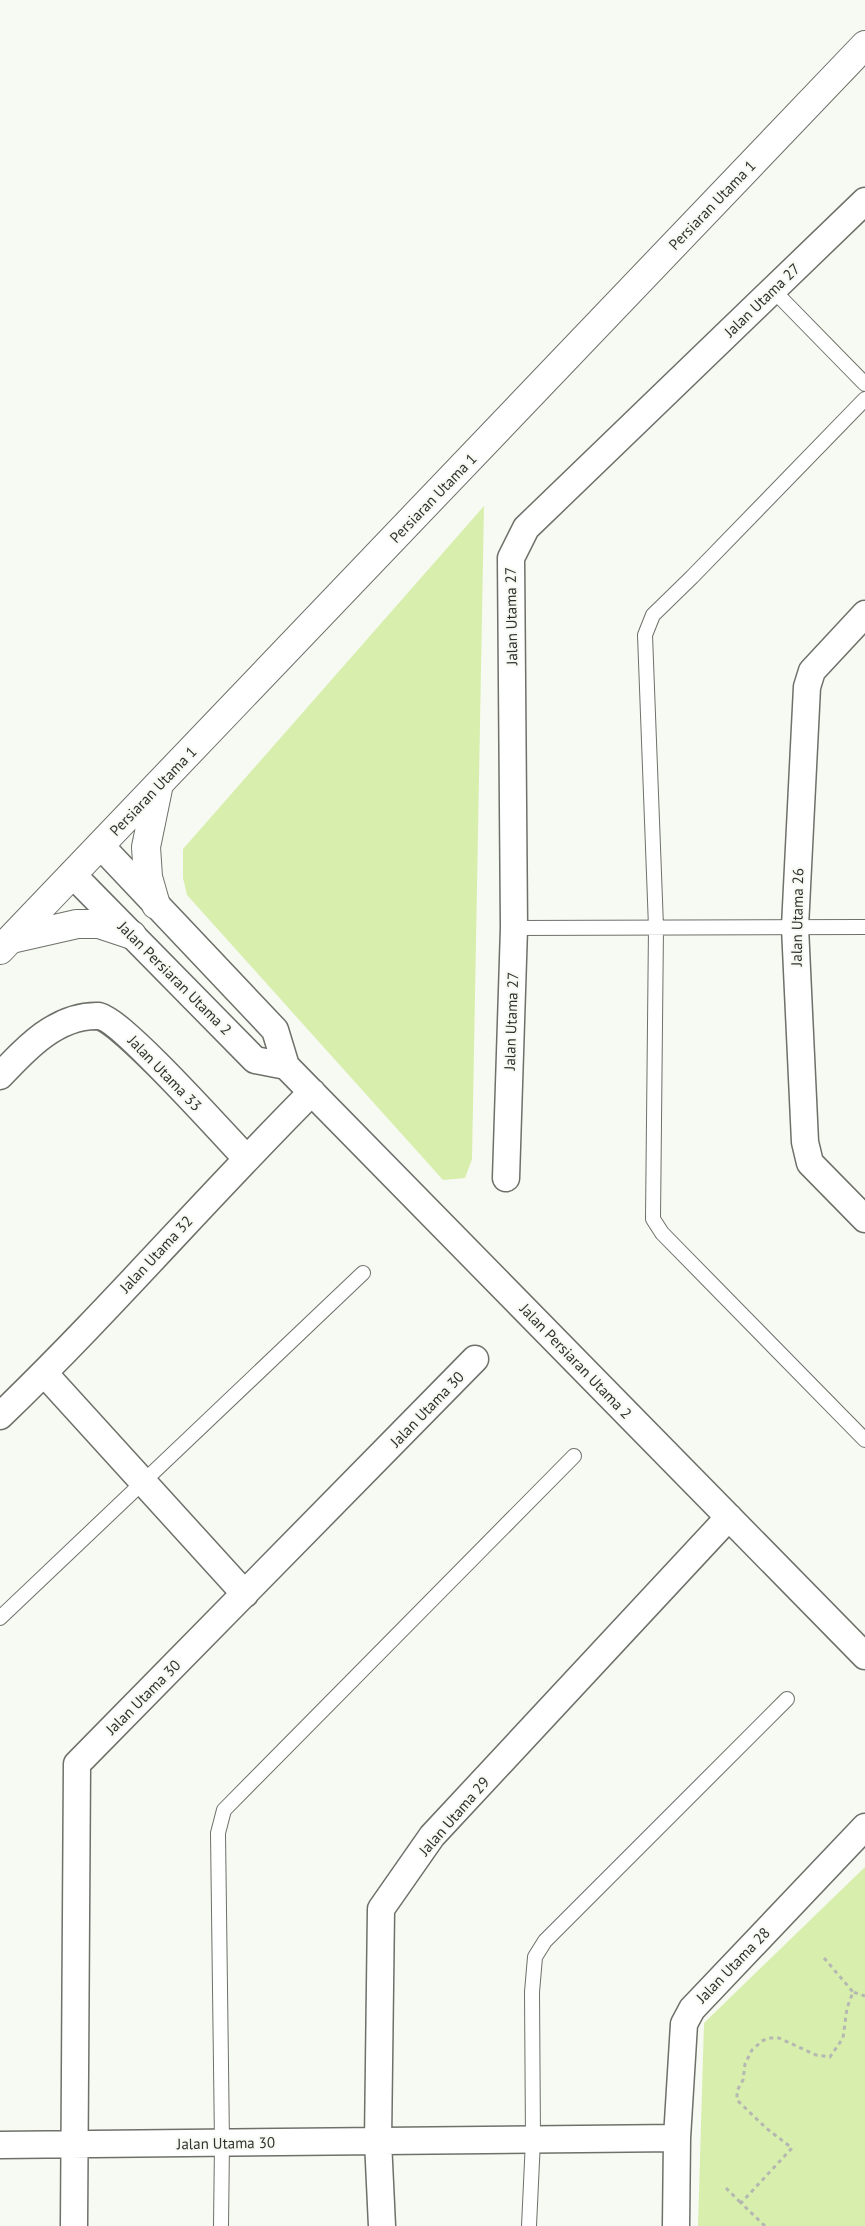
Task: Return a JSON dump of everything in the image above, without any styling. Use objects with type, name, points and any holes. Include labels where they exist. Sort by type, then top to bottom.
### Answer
[{"type":"street","name":"Persiaran Utama 1","points":[[5,944],[865,46]]},
{"type":"street","name":"Jalan Utama 27","points":[[506,1178],[514,928],[511,558],[526,528],[865,201]]},
{"type":"street","name":"Jalan Utama 26","points":[[865,614],[812,671],[807,687],[795,927],[805,1142],[810,1163],[865,1219]]},
{"type":"street","points":[[156,905],[148,877],[146,847],[160,784]]},
{"type":"street","name":"Jalan Persiaran Utama 2","points":[[100,845],[275,1030],[286,1066],[865,1656]]},
{"type":"street","name":"Jalan Persiaran Utama 2","points":[[72,874],[255,1060],[286,1066]]},
{"type":"street","points":[[5,944],[76,924],[99,924],[132,935]]},
{"type":"street","name":"Jalan Utama 33","points":[[0,1076],[25,1049],[50,1031],[72,1019],[100,1016],[131,1037],[246,1158]]},
{"type":"street","name":"Jalan Utama 32","points":[[0,1416],[44,1373],[246,1158],[312,1092]]},
{"type":"street","name":"Jalan Utama 30","points":[[74,2226],[76,1764],[475,1359]]},
{"type":"street","points":[[44,1373],[245,1594]]},
{"type":"street","name":"Jalan Utama 29","points":[[382,2226],[378,2141],[381,1909],[432,1836],[729,1517]]},
{"type":"street","name":"Jalan Utama 28","points":[[676,2226],[677,2138],[684,2024],[692,2009],[865,1827]]},
{"type":"street","points":[[378,2141],[677,2138]]},
{"type":"street","name":"Jalan Utama 30","points":[[0,2145],[378,2141]]},
{"type":"lane","points":[[773,290],[865,384]]},
{"type":"lane","points":[[865,399],[653,615],[645,635],[656,927],[653,1219],[662,1233],[865,1440]]},
{"type":"lane","points":[[514,928],[865,928]]},
{"type":"lane","points":[[0,1618],[363,1273]]},
{"type":"lane","points":[[221,2226],[222,2143],[218,1833],[224,1810],[574,1456]]},
{"type":"lane","points":[[529,2226],[533,2140],[532,1992],[535,1957],[544,1941],[787,1699]]},
{"type":"path","points":[[824,1958],[853,1992],[865,1996]]},
{"type":"path","points":[[741,2203],[792,2148],[766,2128],[736,2100],[737,2091],[743,2080],[745,2064],[752,2050],[762,2041],[769,2038],[779,2038],[816,2055],[830,2057],[843,2038],[847,2008],[853,1992]]},
{"type":"path","points":[[726,2188],[765,2226]]},
{"type":"green space","points":[[484,506],[472,1159],[465,1178],[443,1180],[187,895],[183,878],[183,849]]},
{"type":"green space","points":[[865,1867],[865,2226],[698,2226],[704,2023]]}]
